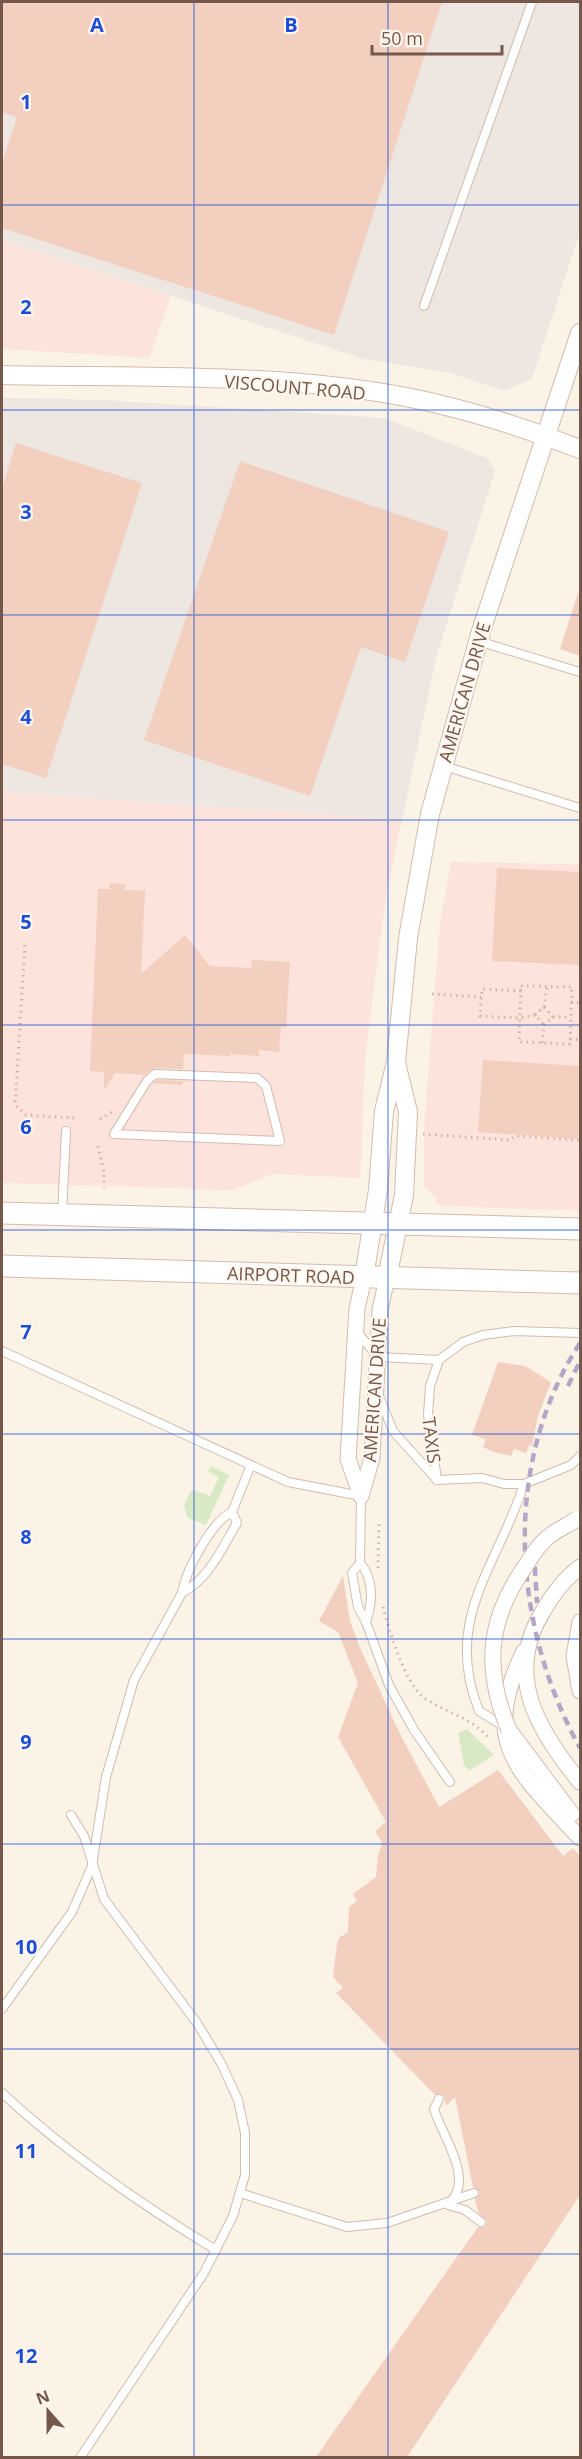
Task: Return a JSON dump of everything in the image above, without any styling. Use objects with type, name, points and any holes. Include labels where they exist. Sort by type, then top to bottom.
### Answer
[{"type":"main road","points":[[2,1213],[580,1229]]},
{"type":"main road","name":"AIRPORT ROAD","points":[[2,1266],[580,1283]]},
{"type":"street","name":"AMERICAN DRIVE","points":[[361,1496],[348,1459],[357,1309],[373,1223],[384,1111],[396,1062],[412,908],[443,765],[478,641],[580,333]]},
{"type":"street","name":"VISCOUNT ROAD","points":[[2,375],[233,380],[332,387],[441,405],[580,449]]},
{"type":"street","name":"AMERICAN DRIVE","points":[[361,1496],[372,1458],[380,1310],[404,1195],[408,1112],[396,1062]]},
{"type":"street","points":[[579,1518],[543,1541],[511,1587],[498,1616],[492,1660],[496,1692],[509,1730],[560,1801],[580,1824]]},
{"type":"street","points":[[580,1568],[570,1575],[550,1598],[510,1681],[504,1714],[508,1746],[523,1776],[580,1838]]},
{"type":"street","points":[[580,1622],[574,1656],[580,1691]]},
{"type":"street","points":[[526,1646],[527,1682],[539,1724],[559,1756],[580,1782]]},
{"type":"lane","points":[[424,306],[532,2]]},
{"type":"lane","points":[[478,641],[580,672]]},
{"type":"lane","points":[[443,765],[580,808]]},
{"type":"lane","points":[[155,1074],[249,1077],[257,1078],[266,1086],[280,1141],[114,1134],[147,1081],[155,1074]]},
{"type":"lane","points":[[62,1215],[66,1131]]},
{"type":"lane","points":[[356,1330],[378,1358],[439,1360],[463,1342],[483,1335],[514,1331],[580,1333]]},
{"type":"lane","points":[[2,1351],[288,1482],[361,1496],[360,1563],[352,1573],[358,1607],[366,1622],[389,1685],[414,1730],[450,1782]]},
{"type":"lane","name":"TAXIS","points":[[437,1480],[428,1414],[430,1386],[439,1360]]},
{"type":"lane","name":"TAXIS","points":[[376,1387],[393,1431],[437,1480]]},
{"type":"lane","points":[[437,1480],[482,1478],[504,1484],[524,1484],[571,1465],[580,1456]]},
{"type":"lane","points":[[182,1593],[198,1584],[237,1523],[232,1512],[251,1465]]},
{"type":"lane","points":[[505,1727],[479,1711],[466,1666],[466,1637],[476,1594],[515,1511],[524,1484]]},
{"type":"lane","points":[[2,2009],[72,1912],[92,1866],[106,1777],[134,1680],[182,1593],[185,1577],[221,1516],[232,1512]]},
{"type":"lane","points":[[360,1563],[367,1572],[372,1604],[366,1622]]},
{"type":"lane","points":[[71,1815],[84,1836],[104,1899],[196,2024],[221,2062],[234,2090],[245,2133],[245,2175],[233,2216],[216,2250],[204,2273],[80,2457]]},
{"type":"lane","points":[[2,2093],[44,2132],[97,2171],[216,2250]]},
{"type":"lane","points":[[439,2099],[435,2109],[450,2145],[460,2184],[459,2191],[446,2205]]},
{"type":"lane","points":[[240,2193],[347,2227],[387,2223],[446,2205],[474,2193]]},
{"type":"lane","points":[[446,2205],[465,2210],[481,2222]]},
{"type":"path","points":[[25,945],[15,1104],[26,1115],[75,1118]]},
{"type":"path","points":[[521,986],[572,987],[570,1044],[519,1042],[521,991],[521,986]]},
{"type":"path","points":[[521,991],[482,989],[480,1016],[519,1018],[535,1015],[544,1007],[547,987]]},
{"type":"path","points":[[432,994],[481,997]]},
{"type":"path","points":[[571,1002],[580,1003]]},
{"type":"path","points":[[544,1007],[553,1017]]},
{"type":"path","points":[[535,1015],[544,1025]]},
{"type":"path","points":[[542,1043],[544,1025],[553,1017],[571,1017]]},
{"type":"path","points":[[570,1039],[580,1040]]},
{"type":"path","points":[[421,1134],[510,1140],[515,1136],[580,1140]]},
{"type":"path","points":[[98,1146],[104,1172],[104,1188]]},
{"type":"path","points":[[379,1524],[379,1570]]},
{"type":"path","points":[[382,1603],[390,1635],[422,1696],[483,1730],[496,1748]]},
{"type":"shaded area","points":[[2,2],[580,2],[580,231],[532,379],[504,391],[450,373],[363,359],[2,240]]},
{"type":"shaded area","points":[[2,240],[171,296],[149,358],[2,349]]},
{"type":"shaded area","points":[[2,398],[105,400],[384,418],[487,458],[495,471],[436,658],[402,820],[2,792]]},
{"type":"shaded area","points":[[2,792],[402,820],[387,891],[375,978],[365,1064],[360,1178],[272,1174],[233,1190],[2,1183]]},
{"type":"shaded area","points":[[451,862],[580,864],[580,1211],[444,1206],[436,1203],[436,1197],[424,1186],[424,1127],[437,960],[441,917]]},
{"type":"green space","points":[[211,1466],[229,1475],[206,1525],[188,1518],[184,1506],[190,1492],[194,1490],[210,1496],[219,1477],[208,1472]]},
{"type":"green space","points":[[467,1729],[494,1755],[469,1771],[464,1765],[458,1733]]},
{"type":"building","points":[[2,2],[442,2],[334,335],[2,228],[2,164],[17,117],[2,112]]},
{"type":"building","points":[[16,443],[142,483],[46,778],[2,764],[2,489]]},
{"type":"building","points":[[240,461],[449,532],[405,662],[361,647],[310,796],[144,740]]},
{"type":"building","points":[[578,593],[580,594],[580,656],[560,649]]},
{"type":"building","points":[[497,868],[580,872],[580,965],[492,961]]},
{"type":"building","points":[[110,883],[125,884],[125,890],[145,891],[141,974],[185,935],[210,966],[251,968],[252,960],[290,962],[286,1027],[281,1027],[279,1052],[259,1050],[259,1056],[184,1054],[183,1069],[155,1068],[145,1075],[115,1073],[104,1090],[104,1072],[90,1071],[98,889],[110,889]]},
{"type":"building","points":[[483,1060],[580,1066],[579,1139],[478,1132]]},
{"type":"building","points":[[157,1080],[183,1081],[182,1085],[153,1083]]},
{"type":"building","points":[[498,1362],[525,1366],[551,1382],[538,1416],[532,1446],[529,1445],[526,1453],[514,1449],[511,1456],[494,1452],[483,1447],[486,1439],[472,1435]]},
{"type":"building","points":[[343,1576],[350,1621],[360,1648],[401,1736],[439,1807],[498,1770],[563,1856],[573,1848],[580,1856],[580,2195],[407,2457],[316,2457],[478,2227],[484,2227],[487,2222],[478,2212],[475,2199],[480,2192],[473,2187],[455,2097],[446,2106],[444,2095],[435,2095],[336,1993],[343,1988],[333,1977],[337,1944],[339,1938],[348,1932],[349,1907],[357,1901],[353,1894],[376,1877],[382,1843],[375,1831],[386,1822],[338,1737],[358,1683],[338,1632],[319,1621]]},
{"type":"railway","points":[[580,1343],[555,1390],[537,1440],[527,1492],[525,1545],[529,1598],[540,1650],[557,1700],[580,1748]]},
{"type":"railway","points":[[568,1386],[580,1361]]},
{"type":"railway","points":[[534,1552],[537,1603]]}]
